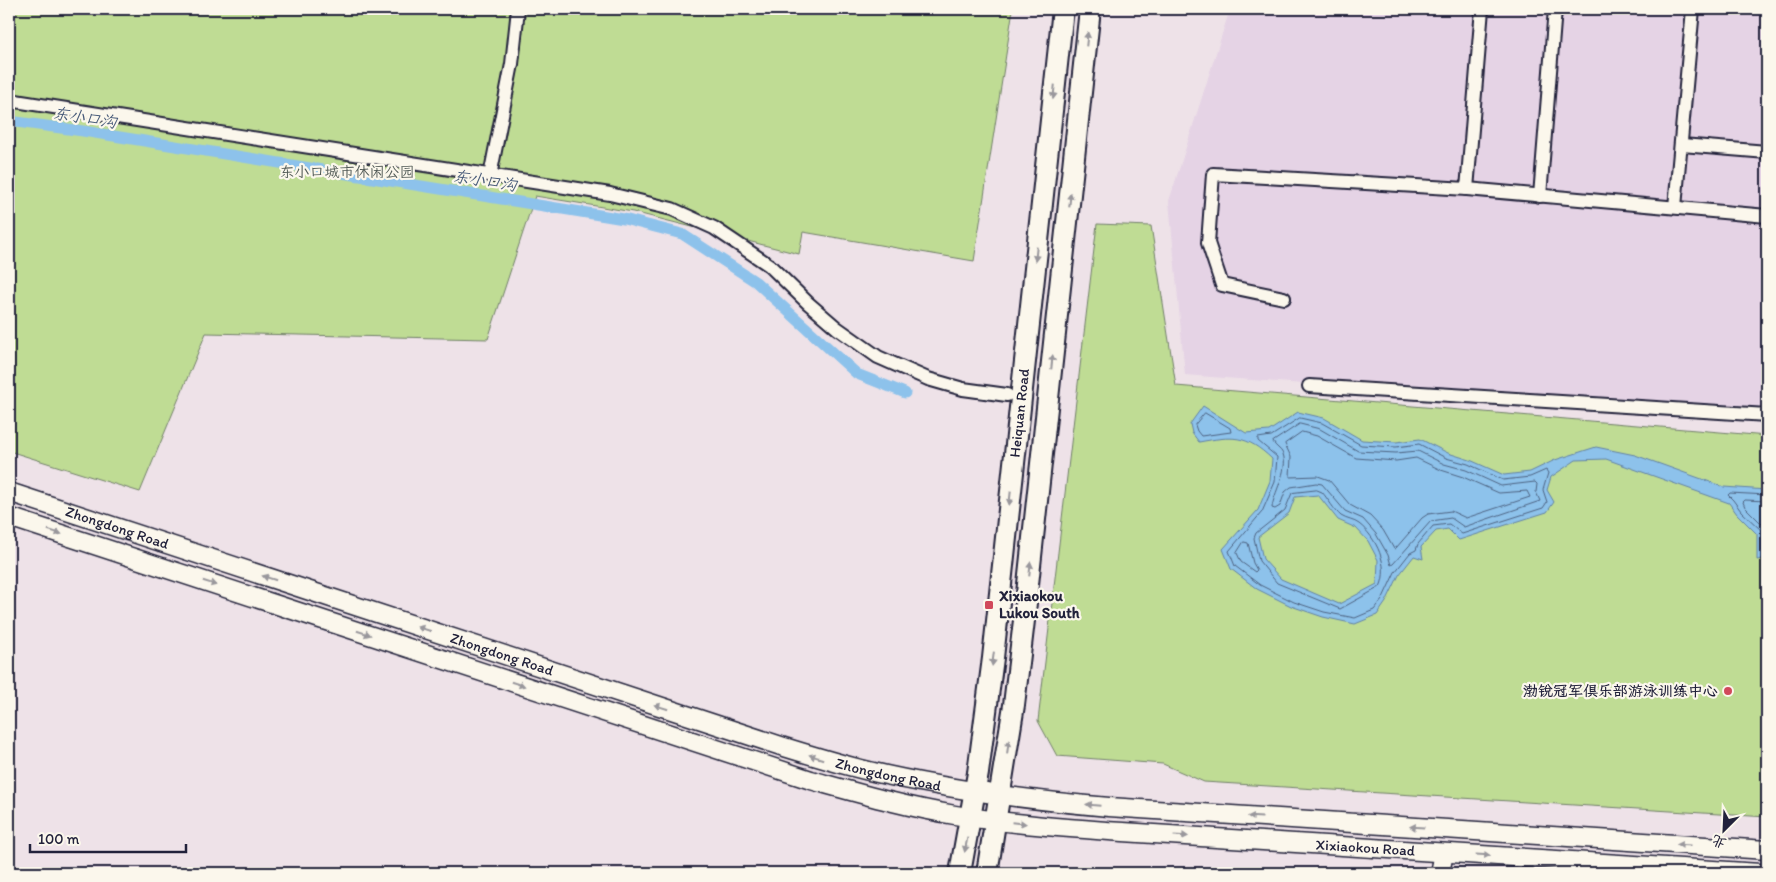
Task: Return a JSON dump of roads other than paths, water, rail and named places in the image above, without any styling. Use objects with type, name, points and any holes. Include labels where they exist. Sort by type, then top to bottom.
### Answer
[{"type":"main road","name":"Heiquan Road","points":[[960,873],[975,792],[993,658],[1016,449],[1013,402],[1063,9]]},
{"type":"main road","name":"Heiquan Road","points":[[987,873],[997,821],[1016,689],[1090,9]]},
{"type":"main road","name":"Zhongdong Road","points":[[9,492],[791,749],[869,771],[975,792],[1000,795]]},
{"type":"main road","name":"Zhongdong Road","points":[[9,517],[810,780],[898,804],[971,817]]},
{"type":"main road","name":"Xixiaokou Road","points":[[1000,795],[1109,807],[1767,850]]},
{"type":"main road","name":"Xixiaokou Road","points":[[971,817],[1123,832],[1760,873]]},
{"type":"main road","points":[[1440,873],[1444,853]]},
{"type":"street","points":[[490,176],[512,64],[518,9]]},
{"type":"street","points":[[1467,189],[1482,9]]},
{"type":"street","points":[[1540,196],[1555,9]]},
{"type":"street","points":[[1675,208],[1693,9]]},
{"type":"street","points":[[9,100],[610,194],[672,209],[714,228],[770,265],[836,328],[878,357],[928,379],[1013,402]]},
{"type":"street","points":[[1682,144],[1767,152]]},
{"type":"street","points":[[1284,298],[1222,285],[1208,243],[1213,174],[1467,189],[1767,216]]},
{"type":"street","points":[[1309,386],[1767,415]]},
{"type":"water","points":[[1203,406],[1246,433],[1269,431],[1298,412],[1324,418],[1362,440],[1396,442],[1420,439],[1448,453],[1470,460],[1504,475],[1530,472],[1555,460],[1596,447],[1635,455],[1724,487],[1767,490],[1767,558],[1757,560],[1757,534],[1729,503],[1606,459],[1576,460],[1551,477],[1547,490],[1554,502],[1547,512],[1459,540],[1448,529],[1436,531],[1421,547],[1423,559],[1414,556],[1399,575],[1386,602],[1377,615],[1355,624],[1323,617],[1291,606],[1257,589],[1231,569],[1223,549],[1258,510],[1270,481],[1272,459],[1254,445],[1238,439],[1230,438],[1199,442],[1192,433],[1190,424]],"holes":[[[1318,495],[1338,520],[1356,528],[1368,541],[1378,560],[1377,584],[1339,604],[1281,579],[1263,559],[1258,537],[1289,513],[1295,497]]]},
{"type":"waterway","name":"东小口沟","points":[[9,121],[83,131],[624,219],[682,234],[756,282],[857,374],[905,393]]},
{"type":"place","name":"Xixiaokou Lukou South","points":[[989,605]]},
{"type":"place","name":"渤锐冠军俱乐部游泳训练中心","points":[[1728,691]]},
{"type":"park label","name":"东小口城市休闲公园","points":[[347,172]]}]
